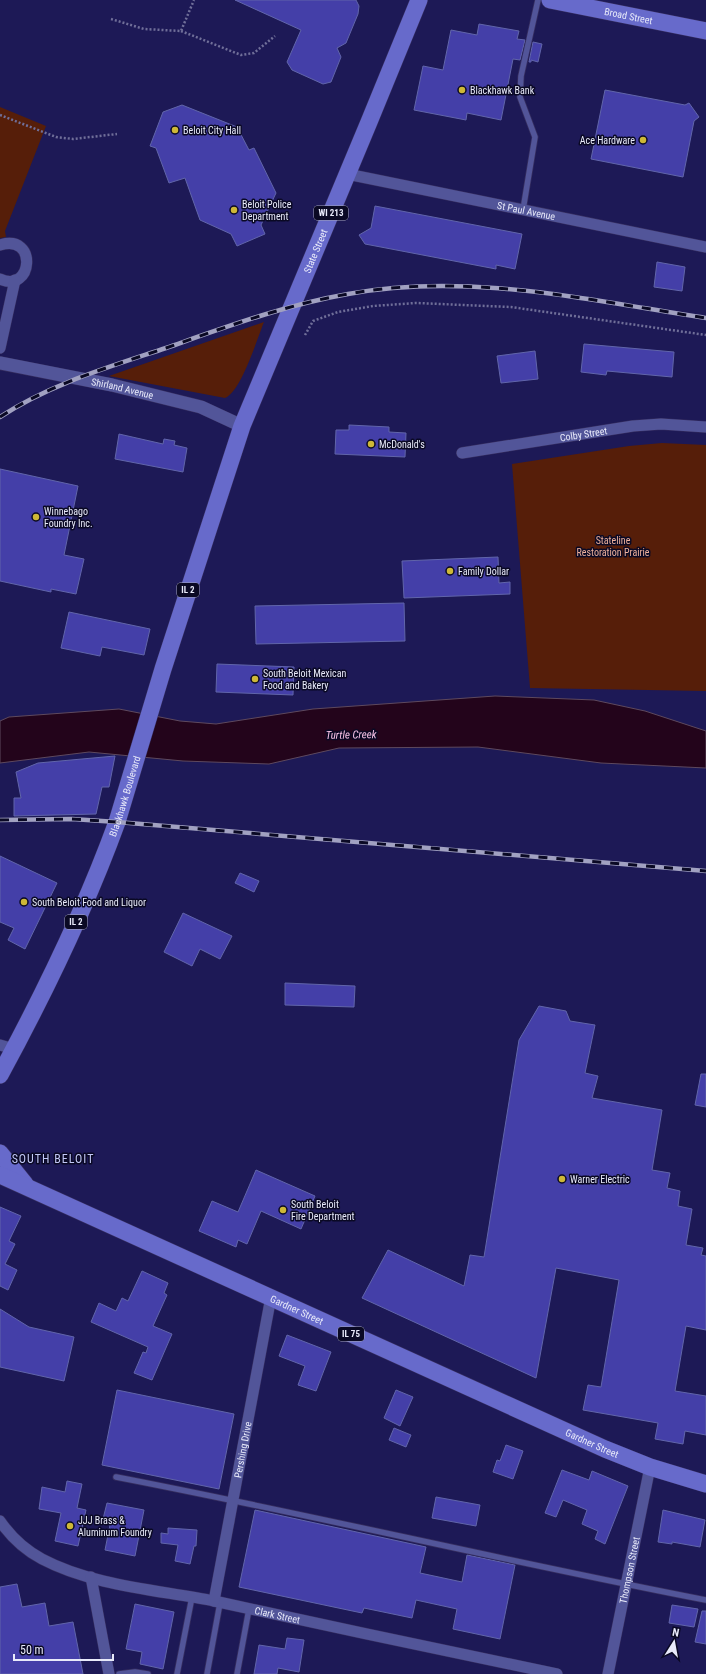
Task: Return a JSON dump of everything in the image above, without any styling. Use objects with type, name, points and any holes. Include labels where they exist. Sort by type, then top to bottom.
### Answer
[{"type":"main road","name":"State Street","points":[[216,503],[242,426],[418,0]]},
{"type":"main road","name":"Broad Street","points":[[550,0],[706,31]]},
{"type":"main road","name":"Blackhawk Boulevard","points":[[0,1076],[7,1047],[89,895],[117,822],[216,503]]},
{"type":"main road","points":[[0,1153],[28,1187]]},
{"type":"main road","name":"Gardner Street","points":[[0,1175],[605,1449],[650,1467],[706,1484]]},
{"type":"street","name":"St Paul Avenue","points":[[347,174],[706,247]]},
{"type":"street","points":[[0,246],[12,244],[18,246],[26,255],[27,261],[25,272],[15,280],[9,281],[0,279]]},
{"type":"street","points":[[0,348],[15,280]]},
{"type":"street","name":"Shirland Avenue","points":[[0,363],[112,385],[201,406],[242,426]]},
{"type":"street","name":"Colby Street","points":[[462,453],[646,424],[706,427]]},
{"type":"street","name":"Pershing Drive","points":[[217,1602],[271,1298]]},
{"type":"street","name":"Thompson Street","points":[[608,1674],[650,1467]]},
{"type":"street","name":"Clark Street","points":[[0,1521],[8,1533],[22,1546],[42,1559],[91,1578],[217,1602],[557,1674]]},
{"type":"street","points":[[91,1578],[110,1674]]},
{"type":"lane","points":[[523,210],[535,137],[520,97],[521,76],[538,0]]},
{"type":"lane","points":[[116,1477],[234,1500],[626,1585],[706,1600]]},
{"type":"lane","points":[[177,1674],[192,1597]]},
{"type":"lane","points":[[207,1674],[217,1602]]},
{"type":"lane","points":[[237,1674],[249,1609]]},
{"type":"lane","points":[[119,1674],[135,1672],[148,1674]]},
{"type":"path","points":[[180,31],[194,0]]},
{"type":"path","points":[[111,19],[144,29],[180,31],[241,55],[254,54],[275,36]]},
{"type":"path","points":[[0,115],[56,137],[73,140],[117,134]]},
{"type":"path","points":[[305,335],[313,321],[338,312],[373,306],[416,303],[511,307],[706,335]]},
{"type":"green space","points":[[0,107],[46,126],[5,231],[6,237],[0,238]]},
{"type":"green space","points":[[264,322],[243,376],[231,394],[225,398],[109,376]]},
{"type":"green space","name":"Stateline Restoration Prairie","points":[[662,443],[706,445],[706,691],[530,688],[512,464],[629,446]]},
{"type":"water","name":"Turtle Creek","points":[[495,696],[594,700],[645,711],[706,731],[706,768],[601,763],[478,747],[339,748],[269,764],[183,761],[89,752],[0,763],[0,721],[9,717],[119,709],[180,721],[216,724],[313,709]]},
{"type":"building","points":[[235,0],[356,0],[359,6],[358,14],[346,43],[337,48],[341,57],[331,82],[323,84],[292,70],[287,62],[301,30]]},
{"type":"building","name":"Blackhawk Bank","points":[[479,24],[519,31],[517,39],[525,40],[520,60],[513,59],[501,120],[467,113],[466,120],[414,110],[423,66],[443,70],[451,30],[477,35]]},
{"type":"building","points":[[533,42],[542,44],[538,62],[531,60],[531,62],[529,62]]},
{"type":"building","name":"Ace Hardware","points":[[605,90],[685,105],[689,103],[699,117],[694,121],[683,177],[591,159]]},
{"type":"building","points":[[182,105],[237,127],[249,150],[254,148],[276,193],[261,225],[265,234],[237,246],[231,234],[200,220],[185,178],[169,183],[156,148],[150,146],[163,112]]},
{"type":"building","points":[[375,206],[522,234],[515,269],[496,265],[496,269],[365,244],[359,235],[371,228]]},
{"type":"building","points":[[657,262],[685,267],[682,291],[654,287]]},
{"type":"building","points":[[584,344],[674,352],[672,377],[607,371],[606,375],[581,372]]},
{"type":"building","points":[[535,351],[538,379],[501,383],[497,356]]},
{"type":"building","name":"McDonald's","points":[[349,425],[389,427],[389,432],[406,433],[405,457],[335,454],[336,430],[349,430]]},
{"type":"building","points":[[119,434],[163,444],[164,439],[175,441],[174,445],[187,448],[183,472],[115,459]]},
{"type":"building","name":"Winnebago Foundry Inc.","points":[[0,469],[78,486],[64,555],[84,559],[76,594],[51,589],[51,592],[0,581]]},
{"type":"building","name":"Family Dollar","points":[[498,557],[499,583],[510,582],[510,594],[404,598],[402,561]]},
{"type":"building","points":[[404,603],[405,641],[256,644],[255,606]]},
{"type":"building","points":[[69,612],[150,629],[144,655],[102,647],[100,656],[61,648]]},
{"type":"building","name":"South Beloit Mexican Food and Bakery","points":[[217,664],[294,667],[293,695],[216,692]]},
{"type":"building","points":[[115,756],[109,787],[102,787],[96,814],[14,816],[14,798],[21,798],[16,772],[38,763]]},
{"type":"building","name":"South Beloit Food and Liquor","points":[[0,856],[57,883],[25,949],[8,940],[14,928],[0,922]]},
{"type":"building","points":[[240,873],[259,881],[254,892],[235,883]]},
{"type":"building","points":[[183,913],[232,936],[220,959],[200,949],[192,966],[164,952]]},
{"type":"building","points":[[285,983],[355,986],[354,1007],[285,1005]]},
{"type":"building","name":"Warner Electric","points":[[539,1006],[566,1011],[570,1021],[595,1025],[585,1073],[598,1076],[592,1098],[662,1110],[652,1170],[670,1173],[667,1188],[680,1191],[678,1206],[692,1209],[686,1245],[703,1248],[701,1255],[706,1256],[706,1330],[686,1326],[675,1391],[706,1396],[706,1435],[685,1431],[683,1444],[655,1439],[658,1423],[583,1410],[588,1385],[601,1387],[619,1280],[556,1268],[536,1378],[362,1298],[388,1250],[464,1286],[470,1255],[484,1257],[519,1040]]},
{"type":"building","points":[[701,1074],[706,1074],[706,1107],[695,1105]]},
{"type":"building","name":"South Beloit Fire Department","points":[[256,1170],[315,1196],[301,1229],[261,1211],[247,1244],[238,1240],[236,1247],[199,1231],[212,1201],[238,1212]]},
{"type":"building","points":[[0,1207],[21,1216],[9,1241],[15,1244],[5,1264],[17,1270],[8,1290],[0,1286]]},
{"type":"building","points":[[142,1271],[168,1283],[164,1293],[167,1295],[153,1326],[172,1334],[152,1380],[134,1373],[143,1352],[146,1353],[148,1347],[91,1322],[99,1303],[116,1311],[122,1298],[128,1301]]},
{"type":"building","points":[[0,1309],[29,1327],[74,1337],[64,1381],[0,1367]]},
{"type":"building","points":[[287,1335],[331,1352],[316,1391],[298,1385],[305,1366],[279,1356]]},
{"type":"building","points":[[117,1390],[234,1414],[219,1489],[102,1465]]},
{"type":"building","points":[[396,1390],[413,1397],[400,1426],[384,1418]]},
{"type":"building","points":[[394,1428],[411,1435],[406,1447],[389,1440]]},
{"type":"building","points":[[506,1445],[523,1451],[513,1479],[493,1472],[497,1460],[500,1461]]},
{"type":"building","points":[[562,1470],[589,1480],[592,1471],[628,1486],[605,1544],[595,1539],[598,1531],[582,1524],[587,1510],[563,1500],[556,1517],[545,1513]]},
{"type":"building","points":[[67,1481],[82,1484],[77,1508],[86,1510],[78,1546],[55,1541],[61,1513],[39,1509],[42,1487],[65,1492]]},
{"type":"building","points":[[436,1497],[480,1505],[476,1526],[432,1518]]},
{"type":"building","points":[[107,1503],[144,1510],[135,1556],[105,1550],[111,1520],[103,1519]]},
{"type":"building","points":[[255,1510],[426,1547],[420,1573],[462,1582],[467,1555],[515,1565],[500,1639],[453,1629],[457,1609],[416,1600],[412,1618],[364,1608],[362,1613],[239,1587]]},
{"type":"building","points":[[663,1510],[705,1520],[700,1547],[672,1542],[672,1544],[658,1542]]},
{"type":"building","points":[[168,1528],[197,1530],[196,1546],[194,1546],[190,1564],[175,1561],[178,1545],[161,1543],[161,1533],[168,1534]]},
{"type":"building","points":[[17,1584],[22,1607],[45,1603],[49,1626],[73,1622],[83,1674],[0,1674],[0,1587]]},
{"type":"building","points":[[135,1604],[174,1612],[163,1669],[140,1664],[142,1652],[126,1649]]},
{"type":"building","points":[[672,1605],[698,1609],[694,1627],[669,1623]]},
{"type":"building","points":[[702,1611],[706,1611],[706,1644],[695,1642]]},
{"type":"building","points":[[287,1638],[304,1640],[299,1672],[278,1668],[277,1674],[254,1674],[259,1645],[285,1649]]},
{"type":"railway","points":[[0,417],[39,395],[102,369],[256,317],[301,304],[348,294],[393,288],[438,286],[482,287],[572,297],[706,318]]},
{"type":"railway","points":[[0,820],[72,819],[117,822],[706,871]]},
{"type":"place","name":"Blackhawk Bank","points":[[462,90]]},
{"type":"place","name":"Beloit City Hall","points":[[175,130]]},
{"type":"place","name":"Ace Hardware","points":[[643,140]]},
{"type":"place","name":"Beloit Police Department","points":[[234,210]]},
{"type":"place","name":"McDonald's","points":[[371,444]]},
{"type":"place","name":"Winnebago Foundry Inc.","points":[[36,517]]},
{"type":"place","name":"Family Dollar","points":[[450,571]]},
{"type":"place","name":"South Beloit Mexican Food and Bakery","points":[[255,679]]},
{"type":"place","name":"South Beloit Food and Liquor","points":[[24,902]]},
{"type":"place","name":"Warner Electric","points":[[562,1179]]},
{"type":"place","name":"South Beloit Fire Department","points":[[283,1210]]},
{"type":"place","name":"JJJ Brass & Aluminum Foundry","points":[[70,1526]]},
{"type":"district","name":"SOUTH BELOIT","points":[[53,1159]]}]
